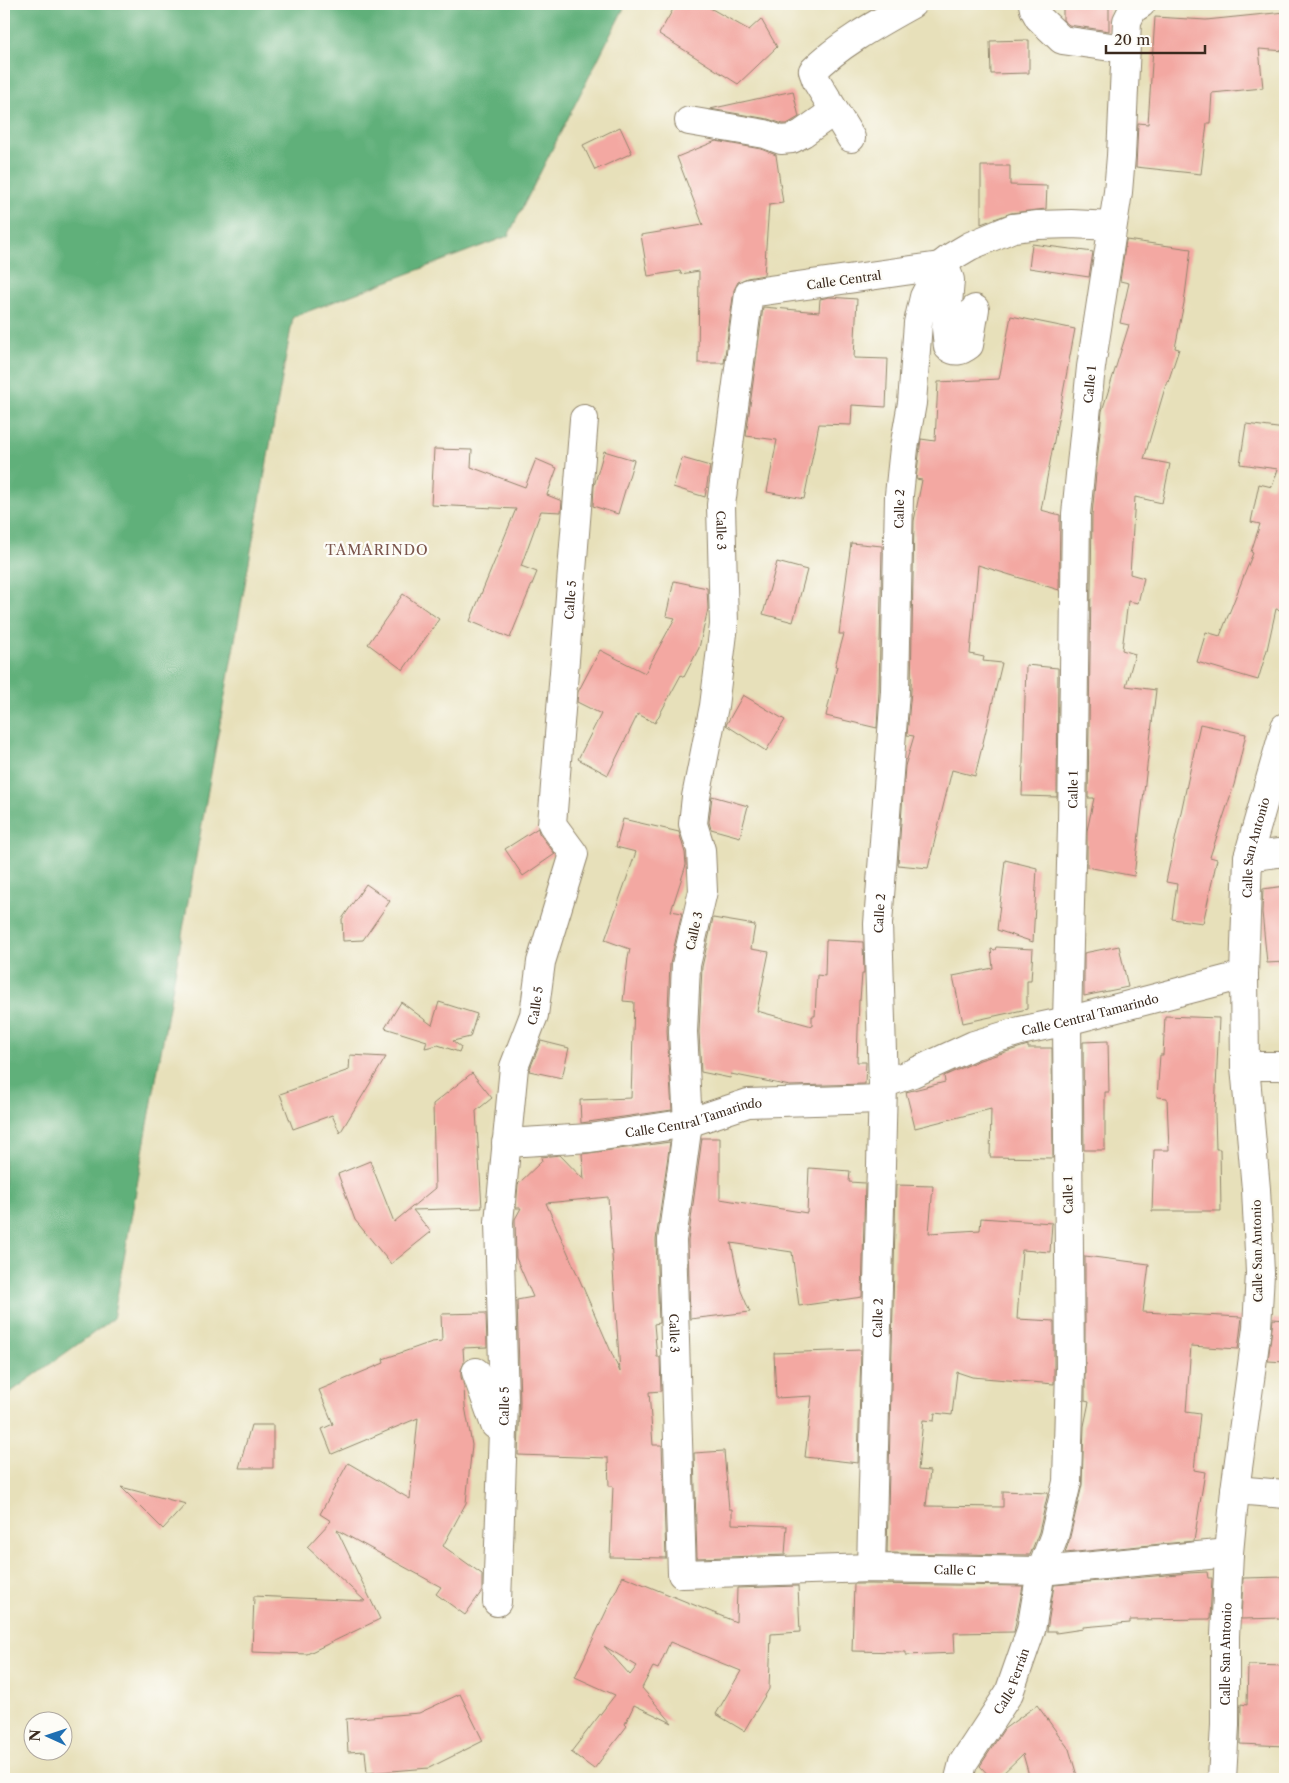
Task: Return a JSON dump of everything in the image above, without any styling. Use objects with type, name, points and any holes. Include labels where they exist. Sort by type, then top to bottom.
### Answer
[{"type":"street","points":[[851,138],[813,71],[868,29],[912,4]]},
{"type":"street","points":[[1033,4],[1039,18],[1062,40],[1125,49]]},
{"type":"street","name":"Calle 1","points":[[1040,1571],[1054,1537],[1067,1482],[1070,1369],[1067,1020],[1072,825],[1076,514],[1091,368],[1121,156],[1127,21],[1137,6]]},
{"type":"street","points":[[689,121],[765,134],[781,140],[792,139],[803,133],[834,111]]},
{"type":"street","points":[[975,309],[969,345],[962,350],[954,351],[948,347],[946,339],[950,280],[947,272],[940,266],[953,256],[970,246],[1014,228],[1071,224],[1112,226]]},
{"type":"street","name":"Calle Central","points":[[749,293],[940,266]]},
{"type":"street","name":"Calle 2","points":[[871,1568],[882,1092],[878,924],[895,691],[899,495],[904,448],[912,403],[918,324],[924,297],[940,266]]},
{"type":"street","name":"Calle 3","points":[[682,1574],[672,1240],[688,1123],[683,1032],[686,965],[703,890],[701,850],[693,824],[696,797],[714,706],[724,625],[721,505],[749,293]]},
{"type":"street","name":"Calle 5","points":[[497,1602],[504,1430],[498,1222],[514,1067],[534,1015],[541,962],[574,854],[552,824],[584,419]]},
{"type":"street","name":"Calle San Antonio","points":[[1222,1779],[1229,1553],[1235,1490],[1257,1328],[1260,1273],[1256,1189],[1245,1066],[1244,975],[1248,857],[1285,728]]},
{"type":"street","points":[[1248,857],[1285,852]]},
{"type":"street","name":"Calle Central Tamarindo","points":[[506,1143],[590,1138],[688,1123],[748,1103],[882,1092],[913,1073],[974,1045],[1020,1031],[1244,975]]},
{"type":"street","points":[[1245,1066],[1285,1066]]},
{"type":"street","points":[[476,1372],[495,1424],[504,1430]]},
{"type":"street","points":[[1235,1490],[1285,1494]]},
{"type":"street","name":"Calle C","points":[[682,1574],[871,1568],[1040,1571],[1229,1553]]},
{"type":"street","name":"Calle Ferrán","points":[[959,1779],[963,1763],[1009,1693],[1032,1630],[1040,1571]]},
{"type":"green space","points":[[4,4],[626,4],[508,236],[293,317],[113,1319],[4,1397]]},
{"type":"building","points":[[676,4],[703,4],[749,30],[761,19],[777,47],[738,84],[659,34]]},
{"type":"building","points":[[1063,4],[1109,4],[1109,31],[1069,25],[1063,20]]},
{"type":"building","points":[[1285,12],[1285,51],[1259,49],[1263,88],[1212,93],[1210,123],[1207,123],[1201,174],[1136,167],[1138,123],[1148,124],[1155,17],[1206,20]]},
{"type":"building","points":[[1029,40],[1029,73],[991,74],[990,41]]},
{"type":"building","points":[[793,91],[799,117],[787,124],[710,109]]},
{"type":"building","points":[[620,127],[632,153],[595,170],[583,145]]},
{"type":"building","points":[[716,141],[761,149],[776,155],[783,203],[769,205],[764,275],[747,278],[738,282],[734,290],[724,363],[698,363],[699,271],[681,274],[680,271],[648,276],[641,235],[703,225],[677,157]]},
{"type":"building","points":[[981,166],[1010,166],[1010,185],[1047,186],[1046,209],[1011,213],[981,224]]},
{"type":"building","points":[[1126,240],[1191,249],[1184,303],[1175,348],[1179,349],[1167,381],[1144,459],[1170,464],[1162,503],[1135,497],[1130,574],[1144,578],[1138,603],[1128,601],[1122,650],[1135,654],[1126,686],[1156,690],[1134,876],[1087,867],[1087,831],[1094,798],[1088,798],[1092,515],[1102,411],[1129,325],[1120,323],[1129,283],[1120,281]]},
{"type":"building","points":[[1032,244],[1093,252],[1089,277],[1029,268]]},
{"type":"building","points":[[829,297],[857,299],[854,358],[888,359],[886,407],[852,405],[851,425],[819,424],[804,499],[767,492],[777,440],[746,436],[763,307],[819,312],[820,299]]},
{"type":"building","points":[[1011,316],[1075,329],[1041,510],[1060,515],[1059,590],[978,565],[970,654],[984,657],[983,661],[1002,663],[975,776],[952,770],[928,868],[898,865],[905,766],[914,736],[907,735],[911,691],[914,521],[922,480],[916,479],[921,439],[935,441],[938,382],[999,379]]},
{"type":"building","points":[[1246,424],[1285,429],[1281,463],[1285,464],[1285,611],[1276,609],[1258,680],[1197,662],[1206,632],[1220,636],[1253,553],[1251,552],[1260,524],[1251,522],[1259,484],[1272,487],[1278,469],[1240,464]]},
{"type":"building","points":[[434,449],[472,450],[471,467],[525,487],[536,459],[557,468],[547,495],[562,501],[561,512],[541,511],[521,566],[537,572],[510,638],[470,621],[516,509],[431,505]]},
{"type":"building","points":[[604,451],[634,460],[618,514],[593,506],[594,486]]},
{"type":"building","points":[[682,458],[710,466],[705,497],[673,487]]},
{"type":"building","points":[[851,543],[882,546],[877,728],[826,716],[837,666],[835,666],[844,634],[839,634]]},
{"type":"building","points":[[777,562],[807,570],[793,622],[763,614]]},
{"type":"building","points":[[674,581],[707,588],[708,609],[699,648],[684,677],[681,675],[655,723],[638,714],[608,775],[578,759],[601,714],[577,702],[578,692],[600,650],[645,673],[675,618],[666,616]]},
{"type":"building","points":[[403,594],[439,619],[403,670],[368,644]]},
{"type":"building","points":[[1026,665],[1058,668],[1057,797],[1022,796]]},
{"type":"building","points":[[743,695],[785,720],[766,751],[726,725]]},
{"type":"building","points":[[1200,724],[1246,734],[1234,785],[1210,857],[1217,859],[1203,923],[1172,919],[1177,884],[1166,882]]},
{"type":"building","points":[[712,796],[748,806],[740,837],[711,829],[709,822]]},
{"type":"building","points":[[623,819],[679,832],[685,853],[686,865],[671,911],[682,913],[670,964],[667,1031],[672,1110],[581,1123],[580,1100],[631,1098],[634,1002],[623,1001],[630,949],[605,940],[636,852],[616,847]]},
{"type":"building","points":[[538,828],[539,833],[555,854],[523,876],[505,849]]},
{"type":"building","points":[[1005,860],[1037,868],[1033,942],[997,930]]},
{"type":"building","points":[[366,884],[390,901],[363,940],[343,941],[342,919]]},
{"type":"building","points":[[1285,886],[1285,962],[1267,963],[1262,912],[1263,889]]},
{"type":"building","points":[[713,918],[755,925],[751,949],[769,952],[757,1011],[812,1026],[812,1016],[815,1016],[817,975],[825,976],[826,940],[863,942],[864,974],[862,974],[859,1000],[857,1062],[866,1062],[865,1084],[790,1086],[731,1074],[730,1078],[701,1072],[699,1032],[702,967]]},
{"type":"building","points":[[1119,946],[1128,987],[1084,996],[1084,953]]},
{"type":"building","points":[[996,947],[1033,949],[1031,981],[1027,981],[1027,1009],[963,1023],[953,976],[993,968],[991,949],[995,950]]},
{"type":"building","points":[[401,1002],[432,1025],[439,1002],[477,1014],[470,1037],[453,1041],[461,1047],[459,1052],[438,1045],[425,1048],[427,1041],[385,1028]]},
{"type":"building","points":[[1165,1016],[1219,1018],[1215,1113],[1216,1149],[1220,1149],[1221,1211],[1152,1211],[1154,1150],[1169,1150],[1167,1098],[1157,1097],[1160,1055],[1163,1055]]},
{"type":"building","points":[[541,1041],[569,1048],[562,1078],[529,1071]]},
{"type":"building","points":[[1108,1041],[1109,1092],[1105,1092],[1105,1150],[1084,1150],[1083,1042]]},
{"type":"building","points":[[1028,1045],[1028,1048],[1052,1048],[1053,1158],[990,1157],[991,1109],[915,1128],[906,1092],[945,1082],[944,1076],[980,1060]]},
{"type":"building","points":[[350,1055],[386,1057],[340,1133],[332,1115],[293,1129],[280,1094],[349,1070]]},
{"type":"building","points":[[472,1073],[492,1098],[476,1111],[482,1208],[413,1210],[431,1232],[391,1264],[355,1220],[338,1174],[370,1161],[394,1222],[435,1188],[433,1104]]},
{"type":"building","points":[[702,1138],[720,1138],[720,1199],[807,1213],[809,1168],[850,1171],[849,1182],[865,1183],[862,1297],[799,1306],[792,1252],[731,1243],[741,1291],[750,1312],[690,1319],[688,1241]]},
{"type":"building","points":[[670,1142],[656,1240],[659,1323],[654,1324],[657,1357],[660,1357],[661,1391],[649,1392],[653,1445],[662,1445],[666,1558],[610,1557],[613,1486],[609,1486],[608,1458],[518,1455],[520,1402],[517,1300],[533,1297],[516,1258],[515,1219],[521,1208],[516,1208],[518,1184],[542,1161],[541,1157],[560,1155],[584,1180],[582,1154]],"holes":[[[608,1197],[620,1372],[546,1203]]]},
{"type":"building","points":[[896,1185],[933,1186],[929,1233],[980,1230],[981,1218],[1052,1223],[1050,1252],[1022,1250],[1017,1319],[1054,1321],[1054,1384],[972,1377],[957,1372],[952,1415],[935,1413],[934,1421],[923,1420],[918,1470],[930,1471],[926,1506],[1003,1507],[1003,1491],[1048,1493],[1039,1532],[1030,1555],[887,1553]]},
{"type":"building","points":[[1085,1256],[1149,1264],[1143,1312],[1242,1317],[1238,1349],[1191,1346],[1186,1412],[1200,1414],[1194,1470],[1205,1472],[1194,1541],[1065,1553],[1082,1485],[1084,1426],[1089,1402],[1085,1401]]},
{"type":"building","points":[[486,1313],[487,1347],[463,1348],[464,1363],[461,1377],[464,1386],[465,1406],[472,1445],[466,1503],[443,1546],[482,1574],[482,1591],[465,1615],[436,1594],[441,1587],[337,1530],[380,1619],[307,1654],[252,1652],[254,1596],[365,1601],[307,1547],[331,1521],[320,1514],[348,1463],[410,1499],[418,1418],[332,1454],[322,1429],[333,1424],[319,1390],[384,1363],[383,1359],[432,1342],[442,1341],[441,1314]]},
{"type":"building","points":[[1273,1319],[1285,1320],[1285,1362],[1268,1361]]},
{"type":"building","points":[[861,1350],[858,1463],[805,1457],[812,1396],[776,1398],[774,1353]]},
{"type":"building","points":[[251,1425],[273,1425],[273,1468],[239,1468]]},
{"type":"building","points":[[724,1451],[729,1509],[732,1509],[732,1524],[787,1526],[785,1555],[697,1558],[694,1453]]},
{"type":"building","points":[[121,1487],[186,1504],[163,1529]]},
{"type":"building","points":[[1207,1572],[1208,1578],[1212,1578],[1210,1619],[1130,1620],[1130,1623],[1083,1627],[1083,1629],[1056,1633],[1056,1631],[1047,1631],[1054,1585]]},
{"type":"building","points":[[623,1576],[736,1622],[737,1588],[798,1586],[800,1632],[771,1634],[769,1689],[744,1731],[716,1714],[741,1671],[670,1642],[658,1669],[653,1667],[642,1688],[672,1723],[634,1705],[625,1724],[627,1726],[594,1769],[571,1752],[615,1695],[575,1677]],"holes":[[[604,1646],[637,1666],[630,1675]]]},
{"type":"building","points":[[1285,1577],[1285,1618],[1241,1619],[1243,1578]]},
{"type":"building","points":[[854,1584],[1023,1586],[1014,1632],[954,1633],[955,1653],[906,1655],[906,1652],[852,1651]]},
{"type":"building","points":[[1248,1665],[1285,1666],[1285,1746],[1240,1744],[1241,1704],[1247,1705]]},
{"type":"building","points":[[460,1694],[483,1741],[429,1768],[367,1773],[365,1751],[348,1752],[346,1719],[419,1713]]},
{"type":"building","points":[[1037,1705],[1069,1749],[1078,1779],[1030,1779],[1023,1754],[997,1779],[992,1779],[980,1766],[1004,1729]]},
{"type":"district","name":"TAMARINDO","points":[[377,550]]}]
